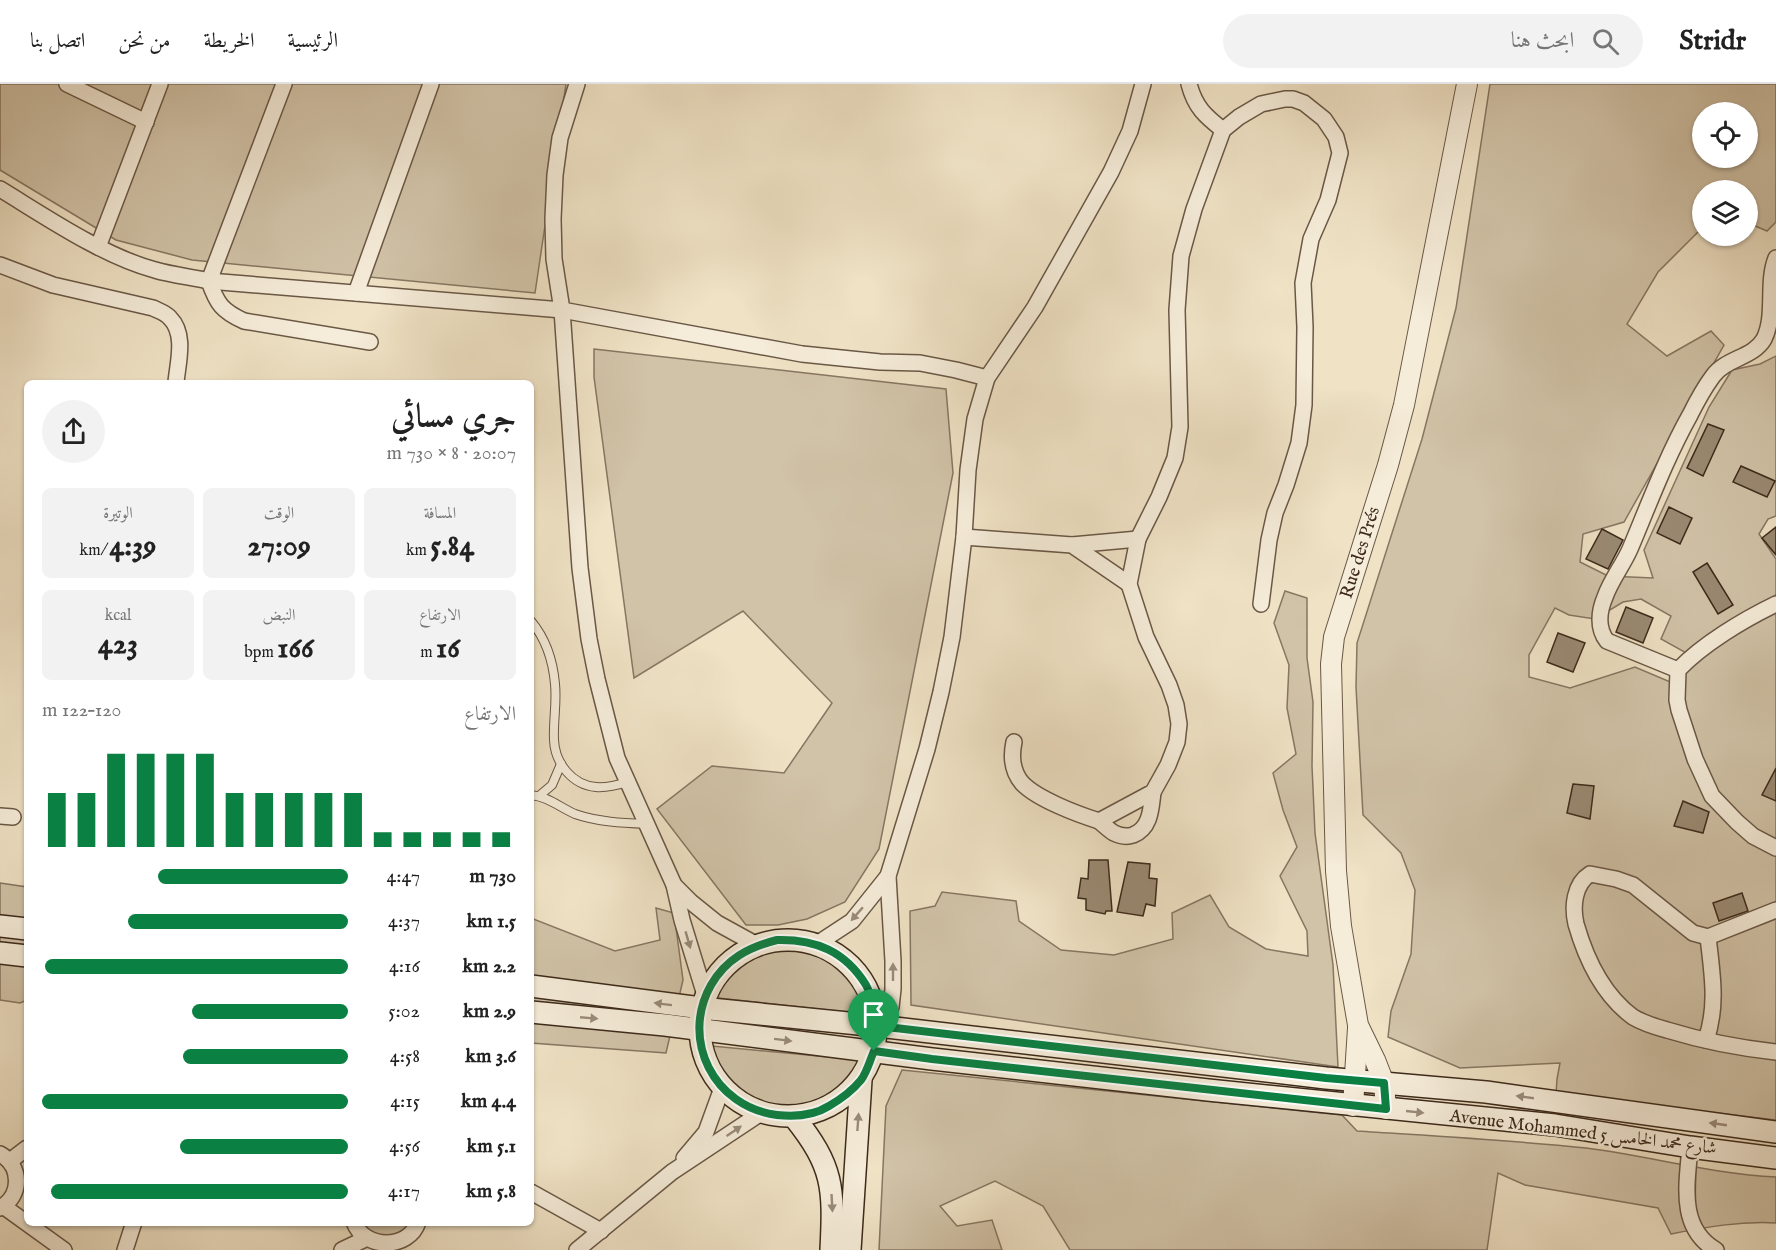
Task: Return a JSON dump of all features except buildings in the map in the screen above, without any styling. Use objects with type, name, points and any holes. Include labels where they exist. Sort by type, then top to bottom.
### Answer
[{"type":"main road","points":[[0,926],[24,929]]},
{"type":"main road","points":[[850,1250],[861,1080],[874,1051],[878,1026],[867,986],[846,960],[817,944],[797,940],[777,940],[757,945],[735,957],[717,974],[703,1002],[699,1030],[702,1051],[710,1071],[722,1088],[740,1103],[761,1113],[794,1117],[820,1112],[843,1098],[861,1080]]},
{"type":"main road","points":[[0,953],[24,956]]},
{"type":"main road","name":"Avenue Mohammed 5 شارع محمد الخامس","points":[[534,986],[703,1002],[878,1026],[1355,1080],[1486,1092],[1776,1132]]},
{"type":"main road","name":"Avenue Mohammed 5 شارع محمد الخامس","points":[[534,1012],[665,1025],[943,1061],[1353,1106],[1555,1125],[1690,1147],[1776,1158]]},
{"type":"main road","points":[[794,1117],[822,1157],[829,1177],[833,1211],[831,1250]]},
{"type":"street","points":[[67,84],[146,122]]},
{"type":"street","points":[[98,247],[160,84]]},
{"type":"street","points":[[285,84],[209,281],[217,302],[228,314],[244,321],[370,342]]},
{"type":"street","points":[[356,293],[431,84]]},
{"type":"street","points":[[577,84],[560,138],[553,219],[554,259],[562,310],[580,568],[589,639],[617,758],[674,885],[703,1002]]},
{"type":"street","points":[[878,1026],[891,1007],[892,998],[893,962],[888,876],[927,749],[952,637],[975,420],[987,378],[1035,307],[1106,182],[1130,131],[1143,84]]},
{"type":"street","points":[[1190,84],[1194,99],[1204,116],[1223,130]]},
{"type":"street","name":"Rue des Prés","points":[[1353,1106],[1358,1025],[1341,926],[1336,871],[1331,704],[1332,655],[1335,637],[1404,405],[1467,84]]},
{"type":"street","points":[[1014,742],[1011,754],[1013,767],[1021,782],[1036,794],[1076,814],[1099,820],[1115,834],[1124,836],[1143,830],[1151,811],[1153,792],[1168,765],[1177,742],[1179,724],[1176,705],[1169,685],[1146,637],[1129,584],[1138,539],[1175,458],[1180,427],[1177,310],[1181,256],[1194,209],[1223,130],[1261,104],[1293,99],[1304,103],[1324,119],[1336,137],[1340,153],[1328,200],[1311,239],[1303,283],[1304,405],[1299,442],[1275,513],[1269,540],[1261,604]]},
{"type":"street","points":[[0,189],[98,247],[154,270],[209,281],[562,310],[802,354],[880,363],[920,363],[987,378]]},
{"type":"street","points":[[1678,670],[1607,641],[1602,635],[1600,625],[1605,597],[1624,562],[1676,441],[1703,389],[1723,366],[1750,352],[1763,341],[1769,323],[1770,288],[1776,258]]},
{"type":"street","points":[[0,266],[53,285],[153,308],[169,316],[177,326],[180,339],[176,380]]},
{"type":"street","points":[[964,537],[1072,544],[1138,539]]},
{"type":"street","points":[[1072,544],[1129,584]]},
{"type":"street","points":[[1776,604],[1731,629],[1678,670],[1677,700],[1695,759],[1712,796],[1753,836],[1776,848]]},
{"type":"street","points":[[1099,820],[1153,792]]},
{"type":"street","points":[[1776,910],[1708,937],[1693,933],[1633,885],[1590,874],[1581,881],[1574,911],[1591,965],[1602,984],[1619,1005],[1635,1018],[1656,1027],[1706,1040],[1776,1052]]},
{"type":"street","points":[[817,944],[852,921],[888,876]]},
{"type":"street","points":[[674,885],[717,922],[757,945]]},
{"type":"street","points":[[1706,1040],[1711,1025],[1714,1001],[1708,937]]},
{"type":"street","name":"Rue des Prés","points":[[1358,1025],[1384,1083],[1386,1109]]},
{"type":"street","points":[[672,1172],[706,1132],[722,1088]]},
{"type":"street","points":[[578,1250],[672,1172],[761,1113]]},
{"type":"street","points":[[1690,1147],[1687,1186],[1689,1213],[1693,1227],[1701,1241],[1716,1250]]},
{"type":"street","points":[[24,1149],[5,1158],[15,1170],[17,1180],[16,1190],[11,1200],[2,1207],[24,1222]]},
{"type":"street","points":[[534,1194],[601,1230]]},
{"type":"street","points":[[29,1226],[64,1250]]},
{"type":"street","points":[[125,1250],[133,1226]]},
{"type":"street","points":[[355,1226],[356,1232],[370,1246],[389,1250],[410,1246],[416,1226]]},
{"type":"street","points":[[342,1250],[363,1240]]},
{"type":"lane","points":[[534,625],[541,635],[552,661],[556,686],[554,739],[556,754],[561,764],[570,776],[581,783],[596,787],[612,787],[628,782]]},
{"type":"lane","points":[[535,795],[552,785],[561,764]]},
{"type":"lane","points":[[535,795],[549,799],[578,815],[599,820],[647,824]]},
{"type":"shaded area","points":[[0,84],[566,84],[535,293],[192,260],[116,240],[0,170]]},
{"type":"shaded area","points":[[1490,84],[1776,84],[1776,222],[1767,231],[1758,227],[1758,180],[1692,180],[1692,238],[1658,272],[1627,324],[1667,356],[1711,331],[1724,345],[1624,522],[1583,534],[1580,562],[1608,576],[1653,578],[1644,550],[1709,407],[1732,370],[1760,364],[1776,356],[1776,516],[1768,519],[1759,534],[1776,559],[1776,594],[1773,599],[1776,598],[1776,1120],[1556,1094],[1560,1063],[1460,1068],[1388,1037],[1391,1011],[1411,954],[1415,890],[1401,853],[1363,815],[1356,687],[1357,643],[1422,439],[1456,308]],"holes":[[[1641,599],[1671,616],[1661,639],[1690,655],[1675,684],[1635,667],[1570,688],[1529,677],[1529,655],[1555,608],[1569,615],[1595,619],[1623,602]]]},
{"type":"shaded area","points":[[594,349],[946,389],[953,473],[879,849],[845,902],[807,919],[778,925],[746,925],[657,809],[712,766],[784,773],[832,703],[743,611],[634,678],[594,377]]},
{"type":"shaded area","points":[[1285,591],[1307,598],[1307,658],[1313,702],[1312,766],[1315,833],[1333,965],[1338,1067],[911,1005],[910,911],[935,906],[942,892],[1016,901],[1019,921],[1061,950],[1114,955],[1173,939],[1172,913],[1210,895],[1229,927],[1266,949],[1308,956],[1307,931],[1280,876],[1297,847],[1283,810],[1273,773],[1296,754],[1287,708],[1289,665],[1274,623]]},
{"type":"shaded area","points":[[0,883],[24,887],[24,1001],[20,1003],[0,1000]]},
{"type":"shaded area","points":[[656,908],[674,913],[683,980],[666,1053],[534,1043],[534,919],[615,951],[660,940]]},
{"type":"shaded area","points":[[793,948],[821,955],[845,972],[861,996],[864,1014],[718,998],[729,976],[749,959],[767,951]]},
{"type":"shaded area","points":[[712,1046],[861,1060],[847,1081],[827,1097],[800,1106],[785,1106],[756,1099],[732,1083],[721,1069]]},
{"type":"shaded area","points":[[902,1070],[1342,1115],[1357,1131],[1586,1148],[1705,1169],[1776,1177],[1776,1223],[1736,1224],[1671,1234],[1658,1208],[1525,1185],[1498,1173],[1487,1250],[1070,1250],[1043,1206],[995,1181],[940,1206],[957,1226],[992,1220],[1002,1250],[879,1250],[886,1106]]},
{"type":"shaded area","points":[[364,1226],[410,1226],[408,1230],[384,1242]]},
{"type":"route","points":[[777,940],[797,940],[817,944],[846,960],[867,986],[878,1026],[1384,1083],[1386,1109],[874,1051],[861,1080],[843,1098],[820,1112],[794,1117],[761,1113],[740,1103],[722,1088],[710,1071],[702,1051],[699,1030],[701,1008],[705,995],[717,974],[735,957],[757,945],[777,940]]}]
